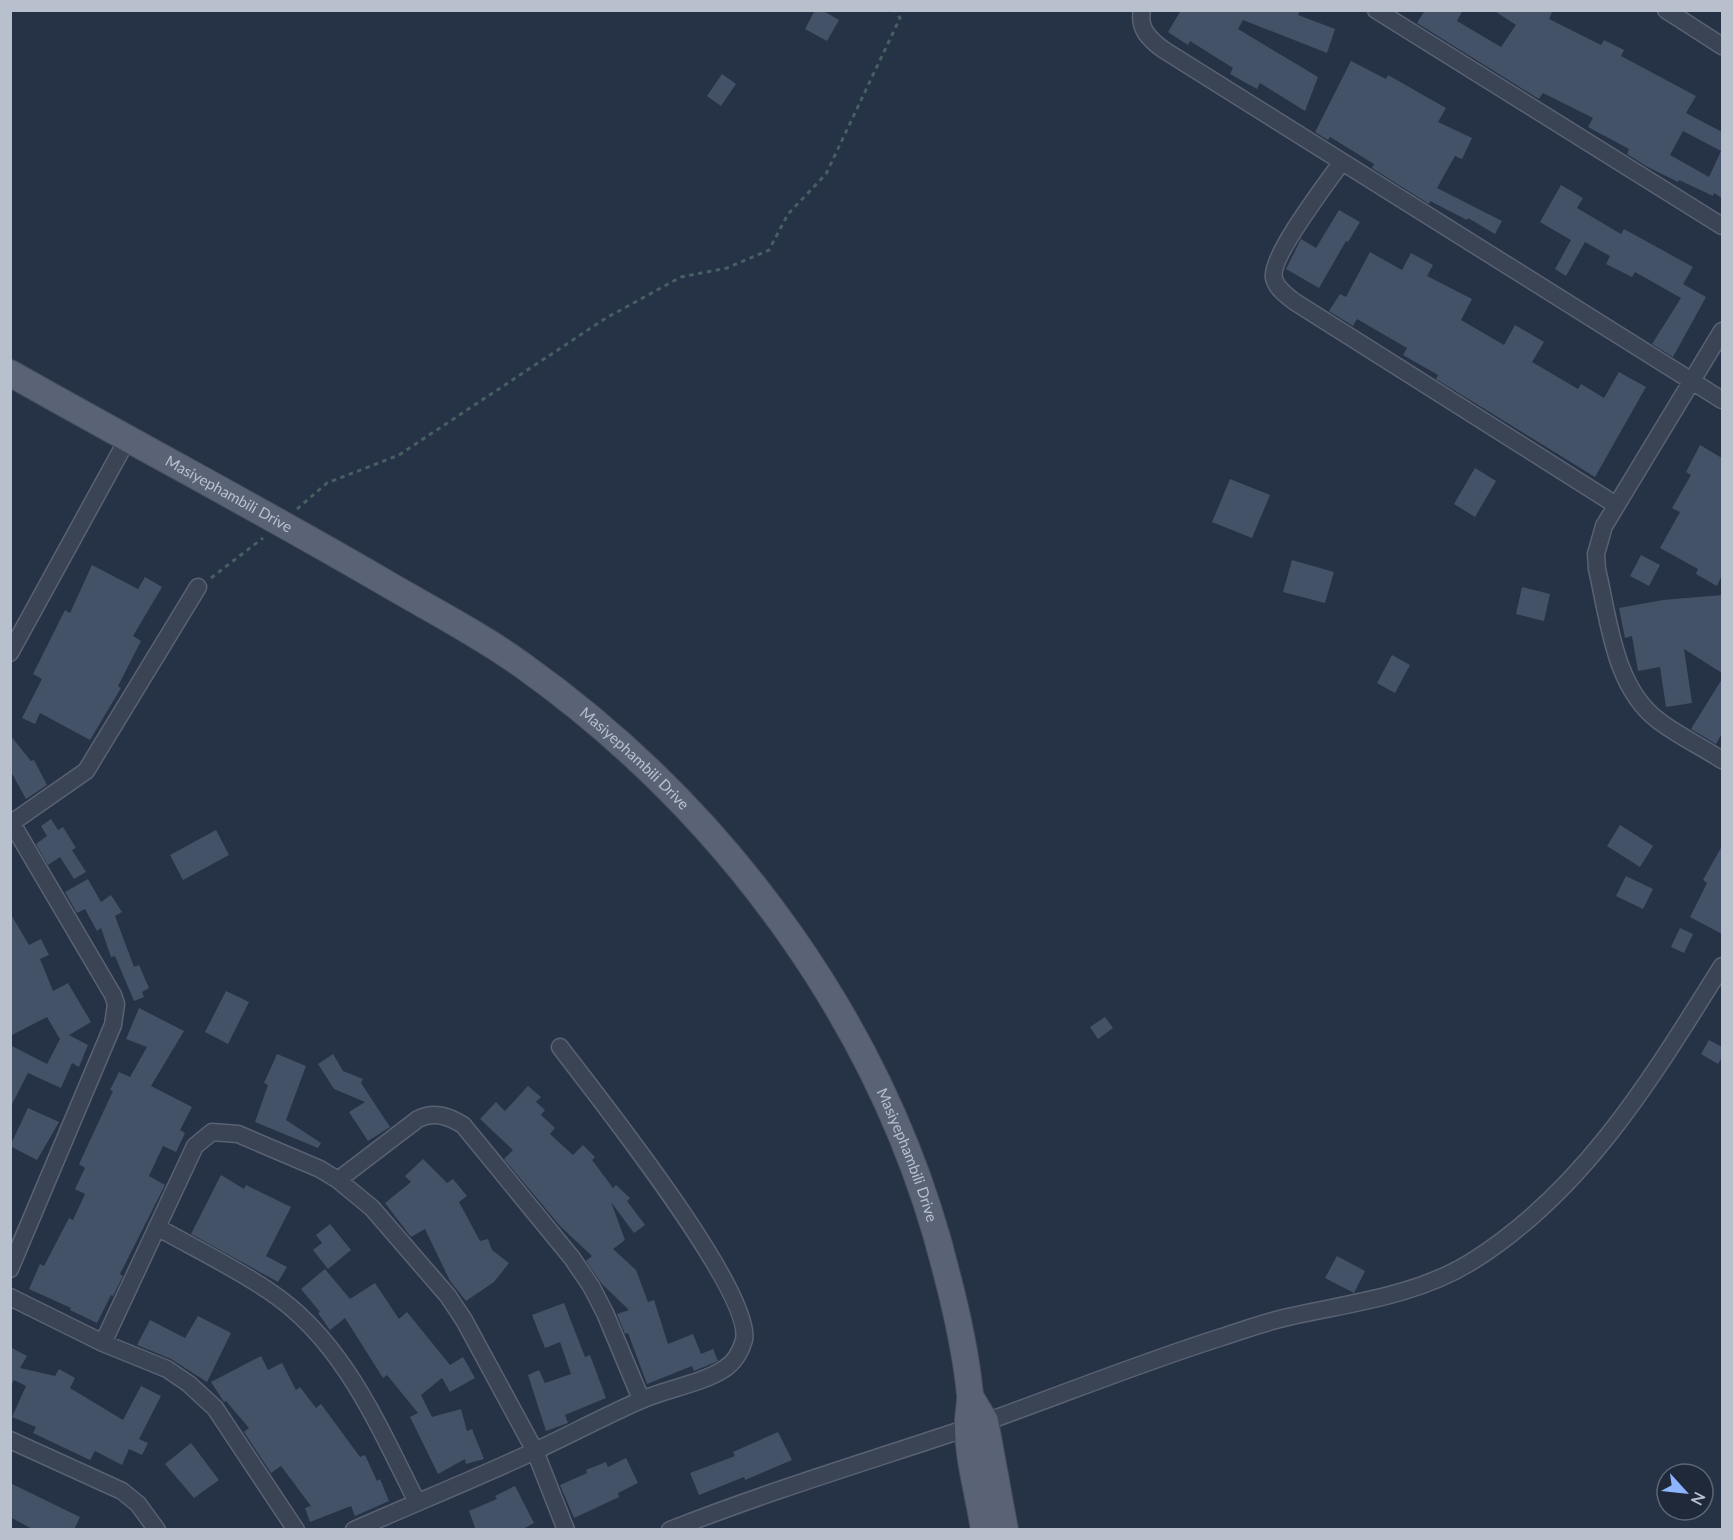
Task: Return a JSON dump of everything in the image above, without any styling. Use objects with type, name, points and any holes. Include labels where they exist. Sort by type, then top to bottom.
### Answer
[{"type":"main road","name":"Masiyephambili Drive","points":[[10,373],[127,440],[282,522],[521,665],[601,727],[674,794],[753,881],[794,940],[858,1044],[899,1128],[928,1209],[947,1275],[970,1398],[1005,1530]]},
{"type":"main road","name":"Masiyephambili Drive","points":[[977,1424],[984,1530]]},
{"type":"street","points":[[1142,10],[1140,22],[1152,42],[1341,163],[1722,400]]},
{"type":"street","points":[[1376,10],[1722,226]]},
{"type":"street","points":[[1666,10],[1722,46]]},
{"type":"street","points":[[1341,163],[1278,256],[1273,277],[1276,285],[1295,302],[1616,505]]},
{"type":"street","points":[[1722,331],[1604,526],[1596,554],[1597,569],[1619,665],[1636,696],[1653,715],[1722,760]]},
{"type":"street","points":[[10,653],[127,440]]},
{"type":"street","points":[[10,1269],[113,1025],[116,1004],[11,822],[86,771],[198,588]]},
{"type":"street","points":[[670,1530],[738,1503],[977,1424],[1221,1337],[1284,1318],[1402,1292],[1433,1281],[1470,1263],[1541,1208],[1585,1164],[1647,1085],[1722,966]]},
{"type":"street","points":[[354,1530],[535,1451],[641,1400],[722,1370],[738,1354],[744,1341],[743,1324],[727,1288],[667,1188],[560,1047]]},
{"type":"street","points":[[338,1180],[427,1114],[450,1117],[464,1125],[572,1258],[591,1286],[605,1313],[641,1400]]},
{"type":"street","points":[[103,1343],[195,1146],[212,1132],[238,1134],[338,1180],[372,1208],[448,1296],[464,1320],[535,1451],[566,1530]]},
{"type":"street","points":[[157,1227],[269,1291],[314,1329],[344,1366],[417,1502]]},
{"type":"street","points":[[10,1297],[103,1343],[167,1369],[202,1396],[225,1422],[296,1530]]},
{"type":"street","points":[[10,1440],[122,1491],[138,1504],[157,1530]]},
{"type":"path","points":[[198,588],[282,522],[327,483],[399,455],[606,318],[681,276],[727,268],[769,250],[788,214],[826,174],[900,18],[895,10]]},
{"type":"building","points":[[815,10],[822,10],[839,20],[827,41],[805,29]]},
{"type":"building","points":[[1181,10],[1300,10],[1298,15],[1335,29],[1327,53],[1243,20],[1238,29],[1318,77],[1305,111],[1260,83],[1257,89],[1230,74],[1233,68],[1190,41],[1188,45],[1168,32]]},
{"type":"building","points":[[1425,10],[1463,10],[1457,21],[1501,47],[1516,25],[1493,10],[1553,10],[1549,19],[1601,45],[1604,40],[1624,50],[1621,56],[1696,96],[1686,113],[1722,132],[1722,198],[1679,180],[1678,182],[1646,166],[1627,154],[1629,149],[1588,127],[1593,118],[1543,93],[1539,99],[1417,23]],"holes":[[[1683,131],[1721,151],[1709,177],[1670,155]]]},
{"type":"building","points":[[1351,61],[1386,79],[1388,75],[1446,108],[1438,122],[1472,138],[1462,159],[1455,156],[1437,188],[1502,221],[1495,234],[1468,218],[1467,220],[1430,201],[1429,204],[1372,168],[1374,164],[1330,137],[1328,140],[1315,132]]},
{"type":"building","points":[[722,74],[736,84],[721,106],[707,96]]},
{"type":"building","points":[[1561,185],[1583,198],[1577,208],[1621,234],[1624,229],[1693,267],[1683,284],[1706,297],[1673,357],[1652,344],[1681,298],[1635,272],[1632,277],[1606,264],[1610,256],[1585,242],[1566,276],[1555,269],[1571,240],[1540,222]]},
{"type":"building","points":[[1339,210],[1360,222],[1348,242],[1346,241],[1319,288],[1286,269],[1301,239],[1316,248]]},
{"type":"building","points":[[1370,252],[1402,270],[1411,253],[1433,265],[1427,276],[1472,299],[1461,320],[1504,345],[1515,325],[1544,342],[1532,362],[1578,389],[1581,384],[1604,398],[1619,372],[1646,387],[1595,477],[1436,379],[1438,375],[1403,355],[1407,348],[1357,319],[1353,326],[1329,311],[1340,294],[1346,297]]},
{"type":"building","points":[[1700,445],[1722,458],[1722,575],[1717,586],[1696,574],[1698,569],[1660,548],[1680,512],[1672,508],[1691,475],[1686,472]]},
{"type":"building","points":[[1475,468],[1496,481],[1475,517],[1454,504]]},
{"type":"building","points":[[1230,479],[1270,495],[1252,538],[1212,522]]},
{"type":"building","points":[[1641,555],[1660,565],[1649,586],[1630,576]]},
{"type":"building","points":[[1292,560],[1334,572],[1325,603],[1283,592]]},
{"type":"building","points":[[92,565],[138,589],[145,577],[162,587],[133,636],[141,641],[118,686],[121,688],[90,740],[40,713],[35,724],[22,718],[42,679],[33,674],[65,610],[70,613]]},
{"type":"building","points":[[1522,587],[1550,594],[1544,621],[1516,614]]},
{"type":"building","points":[[1722,595],[1722,673],[1684,649],[1692,703],[1666,707],[1660,667],[1638,671],[1632,636],[1625,638],[1619,608],[1663,600]]},
{"type":"building","points":[[1392,655],[1410,665],[1395,693],[1377,683]]},
{"type":"building","points":[[1722,679],[1722,733],[1716,744],[1691,729]]},
{"type":"building","points":[[10,735],[31,761],[34,760],[47,785],[26,799],[10,770]]},
{"type":"building","points":[[51,819],[58,830],[63,827],[76,848],[72,850],[86,872],[74,879],[60,857],[48,865],[36,844],[47,836],[41,826]]},
{"type":"building","points":[[1620,825],[1653,846],[1640,867],[1607,846]]},
{"type":"building","points":[[216,830],[229,855],[183,880],[170,855]]},
{"type":"building","points":[[1722,846],[1722,934],[1690,917],[1707,883],[1703,880]]},
{"type":"building","points":[[1626,876],[1653,889],[1643,909],[1616,896]]},
{"type":"building","points":[[88,879],[101,902],[111,895],[122,912],[115,916],[134,967],[139,965],[149,988],[142,992],[144,997],[134,1001],[115,956],[111,957],[101,928],[97,931],[85,909],[77,913],[65,892]]},
{"type":"building","points":[[10,913],[29,945],[41,939],[49,955],[40,959],[53,991],[68,983],[91,1022],[69,1035],[88,1045],[79,1067],[72,1063],[61,1088],[28,1073],[10,1108],[10,1045],[47,1064],[60,1039],[47,1017],[10,1036]]},
{"type":"building","points":[[1680,928],[1693,934],[1684,953],[1671,947]]},
{"type":"building","points":[[226,991],[249,1002],[228,1044],[205,1032]]},
{"type":"building","points":[[139,1008],[184,1031],[151,1086],[192,1107],[180,1130],[185,1133],[176,1152],[163,1146],[149,1176],[165,1185],[120,1274],[123,1276],[97,1323],[29,1289],[40,1264],[44,1266],[69,1218],[73,1220],[85,1194],[75,1189],[85,1168],[79,1164],[113,1091],[110,1090],[119,1072],[130,1077],[147,1047],[126,1039]]},
{"type":"building","points":[[1105,1017],[1113,1028],[1098,1039],[1090,1027]]},
{"type":"building","points":[[1709,1040],[1722,1047],[1722,1057],[1718,1064],[1701,1054]]},
{"type":"building","points":[[277,1054],[306,1066],[286,1120],[321,1143],[318,1148],[255,1122],[268,1085],[264,1083]]},
{"type":"building","points":[[333,1054],[343,1071],[363,1079],[361,1083],[390,1127],[368,1141],[349,1112],[365,1102],[334,1089],[318,1064]]},
{"type":"building","points":[[528,1086],[541,1097],[536,1102],[545,1110],[541,1115],[555,1128],[550,1134],[573,1155],[583,1145],[595,1157],[592,1160],[613,1188],[616,1185],[630,1198],[627,1201],[645,1225],[634,1233],[611,1202],[625,1240],[613,1249],[636,1270],[648,1302],[654,1300],[668,1344],[693,1334],[701,1354],[713,1349],[718,1361],[694,1371],[692,1366],[647,1384],[628,1333],[625,1334],[617,1314],[629,1310],[602,1284],[586,1261],[592,1256],[561,1227],[504,1159],[513,1150],[480,1119],[496,1102],[505,1111]]},
{"type":"building","points":[[28,1108],[59,1122],[37,1160],[10,1146]]},
{"type":"building","points":[[423,1159],[447,1183],[453,1179],[467,1196],[459,1202],[480,1241],[488,1239],[492,1250],[509,1263],[494,1282],[466,1301],[450,1281],[425,1229],[411,1237],[385,1203],[411,1182],[405,1176]]},
{"type":"building","points":[[221,1175],[244,1189],[246,1185],[291,1207],[266,1256],[287,1267],[278,1282],[191,1234]]},
{"type":"building","points":[[330,1224],[351,1250],[328,1269],[313,1250],[322,1243],[316,1235]]},
{"type":"building","points":[[1337,1256],[1365,1271],[1354,1293],[1325,1278]]},
{"type":"building","points":[[325,1269],[350,1299],[375,1283],[399,1319],[407,1312],[450,1365],[463,1357],[475,1378],[450,1392],[442,1378],[421,1395],[432,1417],[461,1409],[467,1431],[472,1429],[484,1459],[466,1464],[465,1459],[438,1474],[410,1417],[418,1413],[387,1375],[383,1378],[345,1318],[330,1330],[318,1313],[320,1312],[301,1289]]},
{"type":"building","points":[[564,1303],[585,1357],[590,1355],[606,1398],[565,1415],[568,1423],[546,1431],[528,1375],[539,1370],[545,1383],[571,1374],[560,1342],[545,1348],[532,1315]]},
{"type":"building","points":[[198,1316],[231,1333],[207,1382],[171,1359],[137,1345],[150,1320],[185,1338]]},
{"type":"building","points":[[10,1347],[27,1356],[20,1368],[55,1376],[59,1369],[75,1378],[70,1388],[123,1420],[141,1386],[161,1396],[139,1439],[148,1443],[142,1455],[129,1449],[122,1465],[95,1451],[90,1460],[33,1433],[36,1427],[12,1417],[26,1386],[14,1380],[10,1387]]},
{"type":"building","points":[[261,1356],[268,1370],[282,1363],[296,1390],[300,1387],[316,1408],[321,1404],[360,1457],[365,1455],[377,1481],[380,1479],[389,1501],[355,1516],[351,1506],[310,1522],[305,1508],[311,1506],[281,1466],[271,1473],[244,1432],[249,1428],[226,1401],[224,1402],[211,1382]]},
{"type":"building","points":[[778,1432],[792,1460],[745,1480],[744,1477],[699,1495],[690,1473],[735,1456],[733,1452]]},
{"type":"building","points":[[191,1443],[219,1480],[194,1498],[165,1464]]},
{"type":"building","points":[[626,1458],[638,1483],[618,1493],[619,1497],[574,1518],[560,1485],[587,1473],[586,1470],[606,1462],[608,1467]]},
{"type":"building","points":[[10,1483],[80,1517],[74,1530],[34,1530],[10,1517]]},
{"type":"building","points":[[515,1486],[534,1523],[521,1530],[476,1530],[469,1511],[497,1499],[495,1496]]}]
